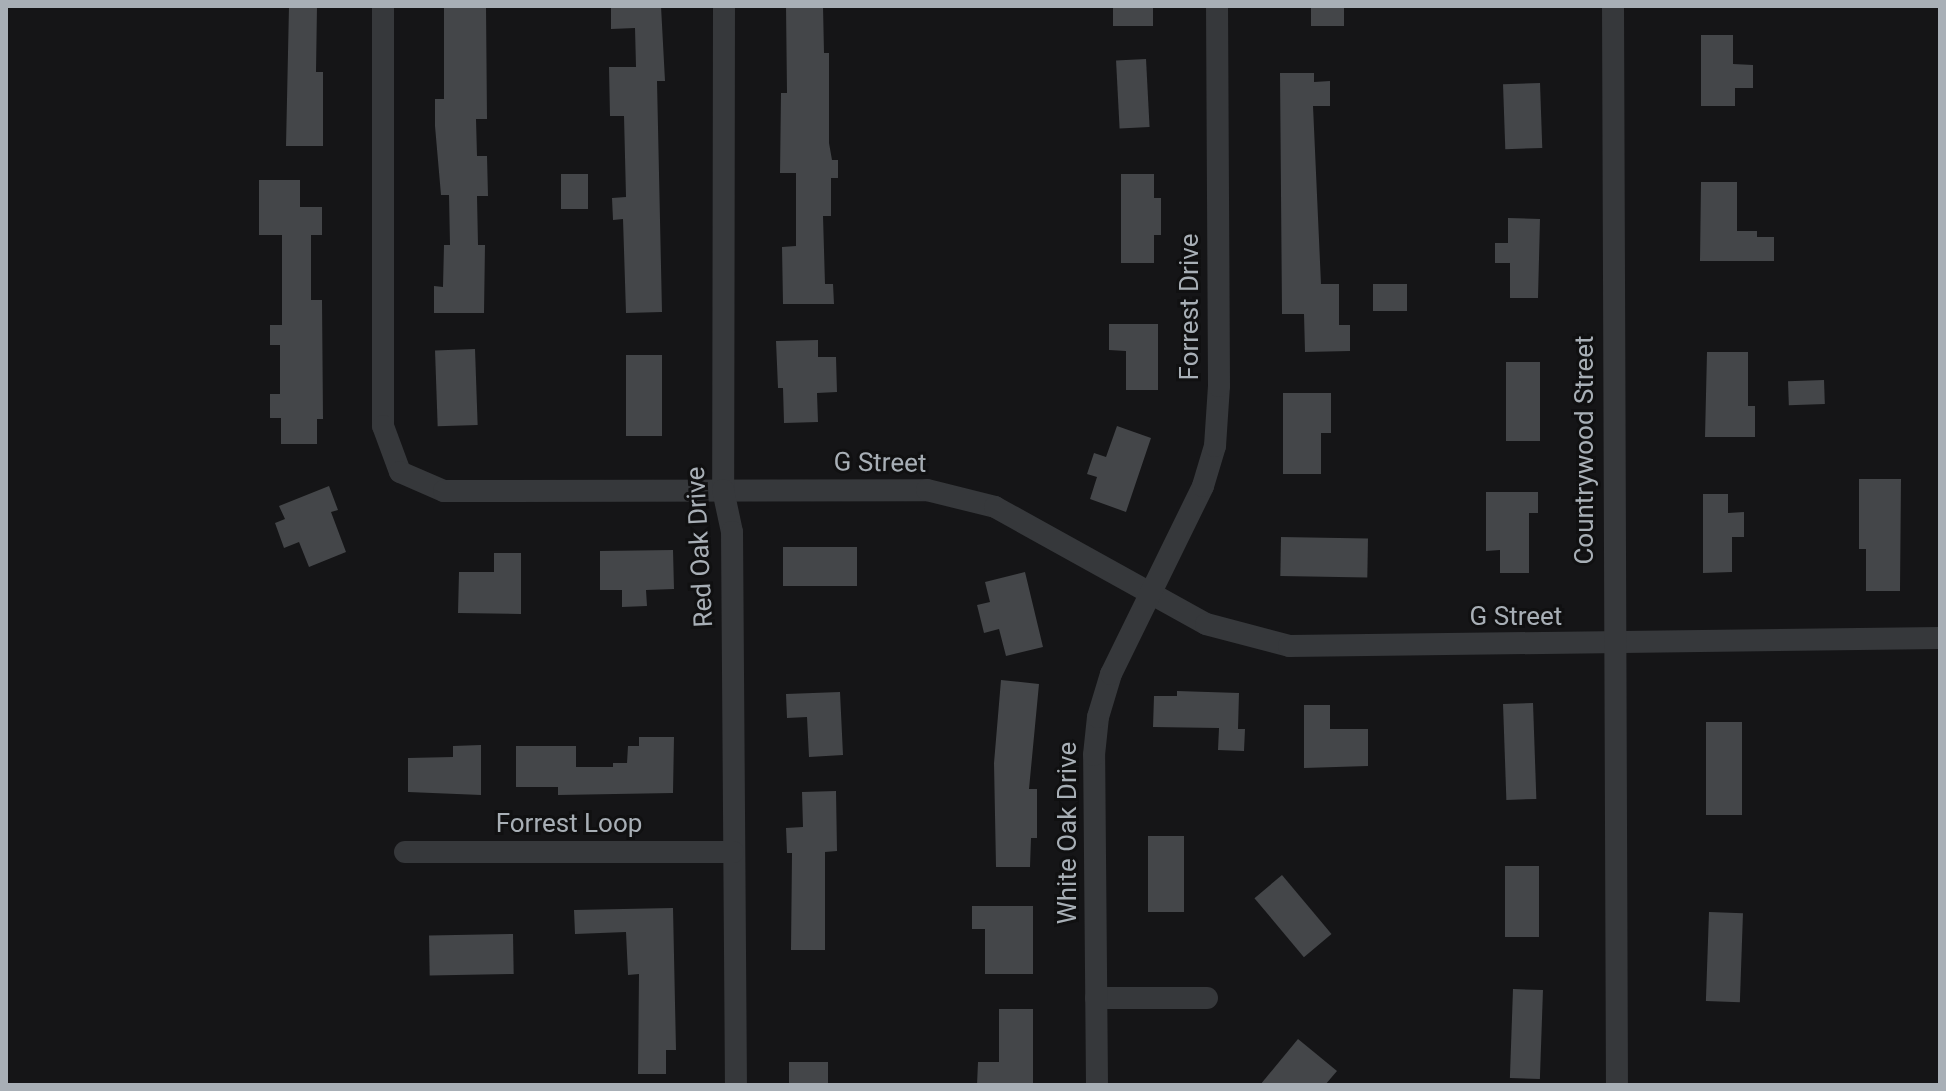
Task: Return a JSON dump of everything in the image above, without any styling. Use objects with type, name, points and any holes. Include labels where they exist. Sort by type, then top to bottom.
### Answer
[{"type":"street","name":"G Street","points":[[383,6],[383,426],[400,472],[444,491],[927,490],[995,507],[1206,624],[1289,646],[1614,645],[1940,638]]},
{"type":"street","name":"Red Oak Drive","points":[[724,6],[723,490],[732,532],[736,1085]]},
{"type":"street","name":"Forrest Drive","points":[[1149,592],[1203,486],[1215,446],[1219,386],[1217,6]]},
{"type":"street","name":"Countrywood Street","points":[[1613,6],[1617,1085]]},
{"type":"street","name":"White Oak Drive","points":[[1097,1085],[1094,755],[1098,717],[1111,674],[1149,592]]},
{"type":"street","name":"Forrest Loop","points":[[405,852],[733,852]]},
{"type":"street","points":[[1096,998],[1207,998]]},
{"type":"building","points":[[289,6],[317,6],[316,72],[323,72],[323,146],[286,146]]},
{"type":"building","points":[[444,6],[486,6],[487,119],[476,119],[477,156],[487,156],[488,196],[477,196],[478,245],[485,245],[484,313],[434,313],[434,286],[443,287],[444,245],[450,245],[449,195],[441,195],[435,126],[435,99],[444,99]]},
{"type":"building","points":[[661,6],[665,81],[657,81],[662,312],[626,313],[623,219],[613,220],[612,198],[626,197],[624,116],[610,116],[609,67],[636,67],[635,28],[611,29],[611,8]]},
{"type":"building","points":[[786,6],[823,6],[824,53],[829,53],[829,143],[832,160],[838,160],[838,178],[831,178],[831,216],[823,216],[825,284],[833,284],[834,304],[783,304],[782,247],[796,246],[796,173],[780,173],[781,93],[787,93]]},
{"type":"building","points":[[1113,6],[1153,6],[1153,26],[1113,26]]},
{"type":"building","points":[[1311,6],[1344,6],[1344,26],[1311,26]]},
{"type":"building","points":[[1701,35],[1733,35],[1733,64],[1753,65],[1753,88],[1735,88],[1735,106],[1701,106]]},
{"type":"building","points":[[1146,59],[1150,127],[1120,128],[1116,61]]},
{"type":"building","points":[[1280,73],[1314,73],[1314,82],[1330,81],[1330,106],[1313,106],[1321,284],[1339,284],[1339,325],[1350,325],[1350,351],[1305,352],[1304,314],[1282,314]]},
{"type":"building","points":[[1540,83],[1542,148],[1505,149],[1503,84]]},
{"type":"building","points":[[561,174],[588,174],[588,209],[561,209]]},
{"type":"building","points":[[1121,174],[1154,174],[1154,198],[1161,198],[1161,235],[1154,235],[1154,263],[1121,263]]},
{"type":"building","points":[[259,180],[300,180],[300,207],[322,207],[322,235],[311,235],[311,300],[322,300],[323,419],[317,419],[317,444],[281,444],[281,418],[270,418],[270,394],[280,394],[280,345],[270,345],[270,325],[282,325],[282,235],[259,235]]},
{"type":"building","points":[[1701,182],[1737,182],[1737,231],[1757,231],[1757,237],[1774,237],[1774,261],[1700,261]]},
{"type":"building","points":[[1508,218],[1540,219],[1538,298],[1510,298],[1510,263],[1495,263],[1495,243],[1508,243]]},
{"type":"building","points":[[1373,284],[1407,284],[1407,311],[1373,311]]},
{"type":"building","points":[[1109,324],[1158,324],[1158,390],[1126,390],[1126,351],[1109,350]]},
{"type":"building","points":[[818,340],[818,357],[836,357],[837,392],[817,393],[818,422],[784,423],[783,388],[778,388],[776,341]]},
{"type":"building","points":[[475,349],[478,425],[438,426],[435,350]]},
{"type":"building","points":[[1707,352],[1748,352],[1748,406],[1755,406],[1755,437],[1705,437]]},
{"type":"building","points":[[626,355],[662,355],[662,436],[626,436]]},
{"type":"building","points":[[1506,362],[1540,362],[1540,441],[1506,441]]},
{"type":"building","points":[[1824,380],[1825,404],[1789,405],[1788,381]]},
{"type":"building","points":[[1283,393],[1331,393],[1331,433],[1321,433],[1321,474],[1283,474]]},
{"type":"building","points":[[1117,426],[1151,438],[1126,512],[1090,499],[1097,477],[1087,474],[1094,453],[1106,457]]},
{"type":"building","points":[[1859,479],[1901,479],[1900,591],[1866,591],[1866,549],[1859,549]]},
{"type":"building","points":[[329,486],[338,510],[331,512],[346,552],[309,567],[299,542],[284,548],[275,523],[285,519],[279,506]]},
{"type":"building","points":[[1486,492],[1538,492],[1538,513],[1529,513],[1529,573],[1500,573],[1500,550],[1486,551]]},
{"type":"building","points":[[1703,494],[1728,494],[1728,513],[1744,512],[1744,537],[1732,537],[1732,572],[1703,573]]},
{"type":"building","points":[[1281,537],[1368,539],[1367,578],[1280,576]]},
{"type":"building","points":[[783,547],[857,547],[857,586],[783,586]]},
{"type":"building","points":[[673,550],[674,589],[646,590],[647,606],[622,607],[622,590],[600,590],[600,551]]},
{"type":"building","points":[[494,553],[521,553],[521,614],[458,613],[459,572],[494,572]]},
{"type":"building","points":[[1025,572],[1043,647],[1006,656],[999,629],[984,633],[977,605],[990,602],[985,582]]},
{"type":"building","points":[[1001,680],[1039,684],[1029,789],[1037,789],[1037,838],[1031,838],[1030,867],[996,867],[994,763]]},
{"type":"building","points":[[1177,691],[1239,693],[1238,729],[1245,729],[1244,751],[1218,750],[1219,728],[1153,727],[1154,696],[1177,696]]},
{"type":"building","points":[[840,692],[843,755],[809,757],[807,717],[787,718],[786,694]]},
{"type":"building","points":[[1533,703],[1536,799],[1506,800],[1503,704]]},
{"type":"building","points":[[1304,705],[1330,705],[1330,729],[1368,729],[1368,766],[1304,768]]},
{"type":"building","points":[[1706,722],[1742,722],[1742,815],[1706,815]]},
{"type":"building","points":[[639,737],[674,737],[673,793],[558,795],[558,787],[516,787],[516,746],[576,746],[576,767],[613,767],[613,763],[627,763],[628,746],[639,746]]},
{"type":"building","points":[[481,745],[481,795],[408,792],[408,758],[453,757],[453,746]]},
{"type":"building","points":[[836,791],[837,851],[825,852],[825,950],[791,950],[792,853],[787,853],[786,828],[803,827],[802,792]]},
{"type":"building","points":[[1148,836],[1184,836],[1184,912],[1148,912]]},
{"type":"building","points":[[1505,866],[1539,866],[1539,937],[1505,937]]},
{"type":"building","points":[[1282,875],[1331,934],[1304,957],[1254,898]]},
{"type":"building","points":[[972,906],[1033,906],[1033,974],[985,974],[985,929],[972,929]]},
{"type":"building","points":[[673,908],[676,1050],[666,1050],[666,1074],[638,1074],[639,974],[628,975],[626,932],[575,934],[574,910]]},
{"type":"building","points":[[1709,912],[1743,913],[1740,1002],[1706,1001]]},
{"type":"building","points":[[513,934],[514,974],[430,975],[429,935]]},
{"type":"building","points":[[1513,989],[1543,990],[1540,1079],[1510,1078]]},
{"type":"building","points":[[999,1009],[1033,1009],[1033,1085],[977,1085],[978,1062],[999,1062]]},
{"type":"building","points":[[1298,1039],[1337,1071],[1325,1085],[1260,1085]]},
{"type":"building","points":[[789,1062],[828,1062],[828,1085],[789,1085]]}]
